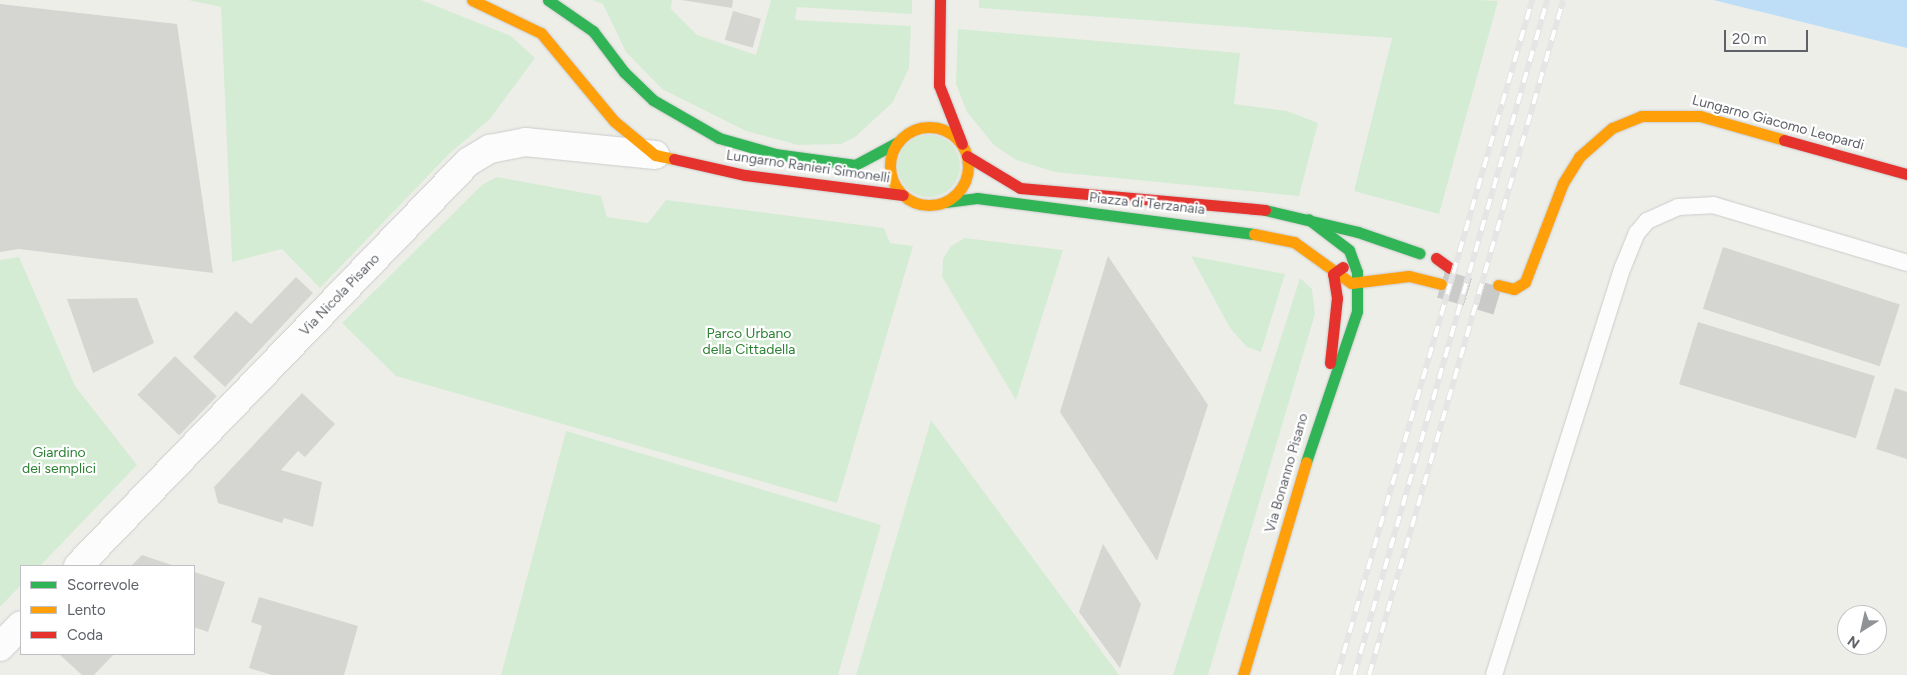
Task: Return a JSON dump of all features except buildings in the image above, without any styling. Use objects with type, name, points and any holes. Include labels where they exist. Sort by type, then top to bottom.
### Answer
[{"type":"main road","name":"Lungarno Ranieri Simonelli","points":[[472,0],[541,33],[614,121],[655,155],[745,175],[903,195]]},
{"type":"main road","name":"Lungarno Ranieri Simonelli","points":[[548,0],[593,31],[624,72],[653,100],[719,138],[775,154],[855,165],[898,142]]},
{"type":"main road","points":[[940,0],[939,85],[967,156],[964,185],[944,202],[927,205],[903,195],[890,170],[898,142],[911,131],[928,127],[946,130],[962,144]]},
{"type":"main road","name":"Lungarno Giacomo Leopardi","points":[[1522,285],[1572,166],[1597,139],[1641,116],[1700,116],[1907,174]]},
{"type":"main road","name":"Piazza di Terzanaia","points":[[967,156],[1020,188],[1254,208],[1358,232],[1414,260]]},
{"type":"main road","name":"Piazza di Terzanaia","points":[[944,202],[977,198],[1285,239],[1317,255],[1333,274],[1351,283],[1358,282]]},
{"type":"main road","name":"Via Bonanno Pisano","points":[[1243,675],[1328,387],[1353,329],[1358,282],[1355,263],[1337,237],[1308,219]]},
{"type":"main road","points":[[1328,387],[1337,298],[1333,274],[1370,258]]},
{"type":"main road","points":[[1434,263],[1450,268]]},
{"type":"main road","points":[[1358,282],[1409,276],[1441,284]]},
{"type":"main road","points":[[1498,285],[1514,289],[1522,285]]},
{"type":"main road","points":[[1504,302],[1517,296],[1522,285]]},
{"type":"street","name":"Via Nicola Pisano","points":[[79,565],[468,162],[501,146],[525,142],[655,155]]},
{"type":"street","points":[[0,647],[20,626]]},
{"type":"lane","points":[[1494,675],[1624,267],[1637,233],[1647,221],[1678,207],[1713,205],[1907,264]]},
{"type":"green space","points":[[188,0],[421,0],[511,36],[535,58],[489,120],[449,154],[320,288],[282,249],[232,262],[221,7]]},
{"type":"green space","points":[[592,0],[672,0],[671,9],[697,35],[756,55],[771,0],[912,0],[912,14],[797,7],[795,20],[911,26],[909,68],[893,102],[855,137],[841,144],[798,145],[746,131],[662,89],[626,52],[603,4]]},
{"type":"green space","points":[[979,0],[1498,1],[1439,214],[1354,191],[1392,38],[979,8]]},
{"type":"green space","points":[[958,29],[1240,53],[1234,104],[1287,111],[1318,123],[1299,196],[1055,172],[1016,160],[994,145],[967,112],[956,84]]},
{"type":"green space","points":[[923,135],[935,135],[951,144],[958,154],[960,166],[958,178],[951,188],[935,197],[923,197],[912,192],[903,183],[898,172],[898,160],[903,149],[912,140]]},
{"type":"green space","name":"Parco Urbano della Cittadella","points":[[497,177],[601,196],[607,217],[648,223],[666,200],[884,228],[890,243],[913,246],[837,503],[396,376],[342,323],[483,184]]},
{"type":"green space","points":[[965,238],[1063,250],[1016,400],[942,277],[943,259],[951,246]]},
{"type":"green space","points":[[1191,256],[1285,274],[1261,352],[1247,347],[1230,328]]},
{"type":"green space","name":"Giardino dei semplici","points":[[19,257],[75,386],[137,465],[41,565],[20,565],[20,586],[0,607],[0,260]]},
{"type":"green space","points":[[1300,278],[1312,289],[1315,314],[1208,675],[1173,675]]},
{"type":"green space","points":[[931,420],[1119,675],[856,675]]},
{"type":"green space","points":[[566,431],[881,525],[838,675],[501,675]]},
{"type":"water","points":[[1713,0],[1907,0],[1907,48]]},
{"type":"tunnel","points":[[1441,284],[1497,301]]},
{"type":"railway","points":[[1337,675],[1532,0]]},
{"type":"railway","points":[[1354,675],[1547,0]]},
{"type":"railway","points":[[1369,675],[1563,0]]},
{"type":"traffic: fast","points":[[548,0],[593,31],[624,72],[653,100],[719,138],[775,154],[855,165],[898,142]]},
{"type":"traffic: fast","points":[[945,202],[977,198],[1254,234]]},
{"type":"traffic: fast","points":[[1265,210],[1358,232],[1419,253]]},
{"type":"traffic: fast","points":[[1306,462],[1357,311],[1357,272],[1349,250],[1308,219]]},
{"type":"traffic: slow","points":[[472,0],[541,33],[614,121],[655,155],[674,159]]},
{"type":"traffic: slow","points":[[1498,285],[1514,289],[1525,282],[1563,183],[1579,157],[1612,128],[1641,116],[1700,116],[1784,140]]},
{"type":"traffic: slow","points":[[921,127],[937,127],[951,133],[962,144],[968,158],[968,166],[968,174],[962,188],[951,199],[937,205],[921,205],[907,199],[896,188],[890,174],[890,158],[896,144],[907,133],[921,127]]},
{"type":"traffic: slow","points":[[1254,234],[1294,242],[1351,283],[1409,276],[1441,284]]},
{"type":"traffic: slow","points":[[1243,675],[1306,462]]},
{"type":"traffic: jam","points":[[940,0],[939,85],[962,144]]},
{"type":"traffic: jam","points":[[1784,140],[1907,174]]},
{"type":"traffic: jam","points":[[967,156],[1020,188],[1265,210]]},
{"type":"traffic: jam","points":[[674,159],[745,175],[903,195]]},
{"type":"traffic: jam","points":[[1436,258],[1450,268]]},
{"type":"traffic: jam","points":[[1330,363],[1337,298],[1333,274],[1343,267]]}]
